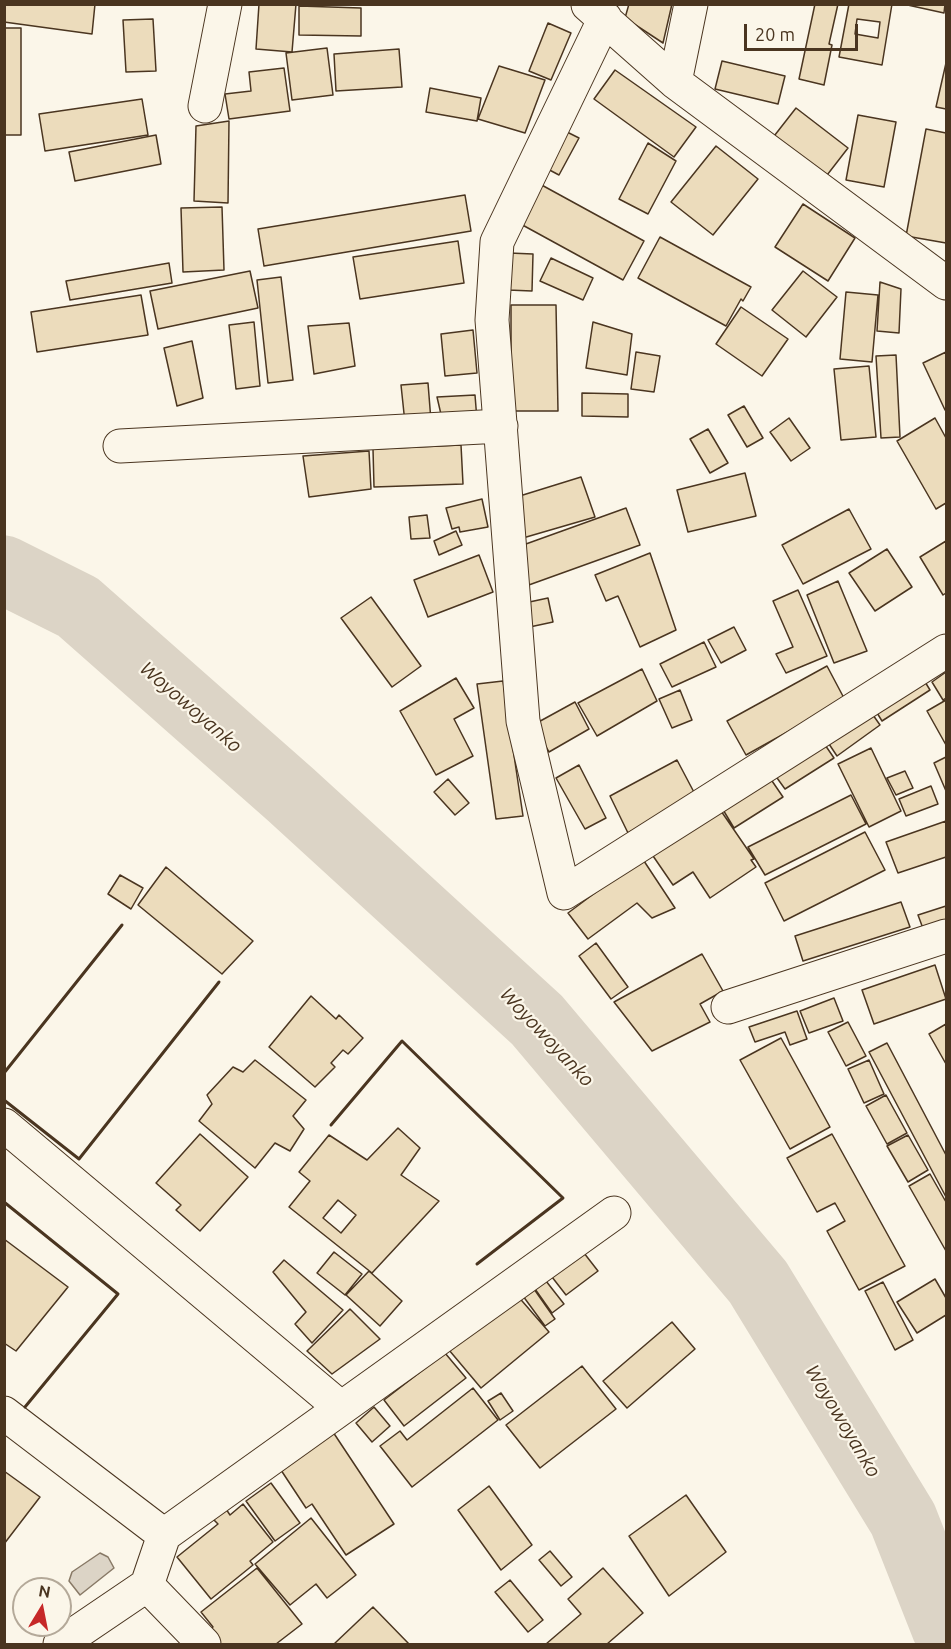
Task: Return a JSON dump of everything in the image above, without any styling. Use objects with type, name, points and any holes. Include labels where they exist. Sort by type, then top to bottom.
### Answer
[{"type":"street","points":[[205,106],[225,4]]},
{"type":"street","points":[[675,82],[691,4]]},
{"type":"street","points":[[946,283],[675,82],[596,11],[497,242],[492,320],[523,721],[564,893],[946,651]]},
{"type":"street","points":[[120,446],[501,426]]},
{"type":"street","points":[[728,1007],[946,936]]},
{"type":"street","points":[[4,1125],[341,1407]]},
{"type":"street","points":[[60,1644],[147,1585],[164,1535],[614,1213]]},
{"type":"street","points":[[4,1413],[164,1535]]},
{"type":"street","points":[[147,1585],[204,1644]]},
{"type":"shaded area","points":[[100,1553],[108,1557],[114,1568],[80,1595],[72,1585],[72,1572]]},
{"type":"building","points":[[4,4],[95,4],[92,34],[4,22]]},
{"type":"building","points":[[259,4],[296,4],[292,52],[256,49]]},
{"type":"building","points":[[629,4],[672,4],[663,43],[625,18]]},
{"type":"building","points":[[815,4],[838,4],[829,44],[832,45],[824,85],[799,79]]},
{"type":"building","points":[[849,4],[892,4],[882,65],[839,57]],"holes":[[[857,19],[880,22],[878,38],[855,34]]]},
{"type":"building","points":[[903,4],[945,4],[944,13]]},
{"type":"building","points":[[299,6],[361,8],[361,36],[299,35]]},
{"type":"building","points":[[153,19],[156,71],[126,72],[123,20]]},
{"type":"building","points":[[548,23],[571,33],[551,80],[529,71]]},
{"type":"building","points":[[4,28],[21,28],[21,135],[4,135]]},
{"type":"building","points":[[327,48],[333,95],[292,100],[286,53]]},
{"type":"building","points":[[399,49],[402,87],[336,91],[334,54]]},
{"type":"building","points":[[722,61],[785,76],[778,104],[715,89]]},
{"type":"building","points":[[946,63],[946,109],[936,107]]},
{"type":"building","points":[[499,66],[545,80],[525,133],[478,119]]},
{"type":"building","points":[[284,68],[290,111],[229,119],[225,94],[251,91],[249,72]]},
{"type":"building","points":[[615,70],[696,127],[674,157],[594,99]]},
{"type":"building","points":[[430,88],[481,98],[477,121],[426,112]]},
{"type":"building","points":[[142,99],[148,135],[45,151],[39,114]]},
{"type":"building","points":[[796,108],[848,148],[824,179],[771,140]]},
{"type":"building","points":[[858,115],[896,122],[884,187],[846,180]]},
{"type":"building","points":[[229,121],[228,203],[194,201],[196,126]]},
{"type":"building","points":[[559,128],[579,138],[559,175],[540,165]]},
{"type":"building","points":[[926,129],[946,133],[946,243],[906,236]]},
{"type":"building","points":[[156,135],[161,164],[75,181],[69,152]]},
{"type":"building","points":[[648,143],[676,161],[648,214],[619,199]]},
{"type":"building","points":[[716,146],[758,179],[713,235],[671,202]]},
{"type":"building","points":[[538,183],[644,241],[623,280],[517,222]]},
{"type":"building","points":[[465,195],[471,231],[264,266],[258,229]]},
{"type":"building","points":[[803,204],[855,238],[828,281],[775,247]]},
{"type":"building","points":[[222,207],[224,270],[183,272],[181,208]]},
{"type":"building","points":[[660,237],[751,287],[743,301],[741,299],[726,326],[638,278]]},
{"type":"building","points":[[458,241],[464,283],[360,299],[353,257]]},
{"type":"building","points":[[509,253],[533,254],[532,291],[508,290]]},
{"type":"building","points":[[551,258],[593,278],[583,300],[540,281]]},
{"type":"building","points":[[169,263],[172,283],[70,300],[66,281]]},
{"type":"building","points":[[250,271],[258,308],[158,329],[150,291]]},
{"type":"building","points":[[803,271],[837,297],[806,337],[772,310]]},
{"type":"building","points":[[281,277],[293,380],[268,383],[257,280]]},
{"type":"building","points":[[880,282],[901,289],[899,333],[877,331]]},
{"type":"building","points":[[846,292],[878,295],[872,362],[840,359]]},
{"type":"building","points":[[141,295],[148,335],[37,352],[31,312]]},
{"type":"building","points":[[511,305],[556,305],[558,411],[511,411]]},
{"type":"building","points":[[741,307],[788,339],[762,376],[716,344]]},
{"type":"building","points":[[254,322],[260,386],[236,389],[229,325]]},
{"type":"building","points":[[593,322],[632,334],[627,375],[586,368]]},
{"type":"building","points":[[349,323],[355,366],[314,374],[308,326]]},
{"type":"building","points":[[473,330],[477,373],[445,376],[441,334]]},
{"type":"building","points":[[192,341],[203,398],[177,406],[164,348]]},
{"type":"building","points":[[636,352],[660,356],[654,392],[631,389]]},
{"type":"building","points":[[946,352],[946,409],[945,410],[923,363]]},
{"type":"building","points":[[896,355],[900,437],[881,438],[876,356]]},
{"type":"building","points":[[869,366],[876,437],[841,440],[834,369]]},
{"type":"building","points":[[428,383],[431,421],[405,423],[401,385]]},
{"type":"building","points":[[582,393],[628,394],[628,417],[582,416]]},
{"type":"building","points":[[475,395],[477,420],[443,423],[437,397]]},
{"type":"building","points":[[744,406],[763,438],[747,447],[728,415]]},
{"type":"building","points":[[789,418],[810,448],[791,461],[770,432]]},
{"type":"building","points":[[935,418],[946,438],[946,503],[936,509],[897,441]]},
{"type":"building","points":[[708,429],[728,463],[710,473],[690,439]]},
{"type":"building","points":[[461,445],[463,484],[374,487],[373,449]]},
{"type":"building","points":[[369,451],[371,489],[309,497],[303,456]]},
{"type":"building","points":[[745,473],[756,516],[688,532],[677,490]]},
{"type":"building","points":[[581,477],[595,517],[516,540],[510,499]]},
{"type":"building","points":[[482,499],[488,527],[460,532],[459,527],[452,529],[446,508]]},
{"type":"building","points":[[626,508],[640,545],[526,586],[512,549]]},
{"type":"building","points":[[849,509],[871,549],[803,584],[782,545]]},
{"type":"building","points":[[427,515],[430,538],[411,539],[409,517]]},
{"type":"building","points":[[456,531],[462,545],[439,555],[434,541]]},
{"type":"building","points":[[946,541],[946,593],[943,595],[920,557]]},
{"type":"building","points":[[887,549],[912,587],[875,611],[849,573]]},
{"type":"building","points":[[650,553],[676,630],[640,647],[618,596],[606,601],[595,575]]},
{"type":"building","points":[[479,555],[493,592],[428,617],[414,580]]},
{"type":"building","points":[[838,581],[867,651],[834,663],[807,595]]},
{"type":"building","points":[[798,590],[827,656],[786,673],[776,654],[793,647],[773,601]]},
{"type":"building","points":[[371,597],[421,666],[392,687],[341,618]]},
{"type":"building","points":[[548,598],[553,622],[525,628],[520,604]]},
{"type":"building","points":[[734,627],[746,650],[721,663],[708,640]]},
{"type":"building","points":[[704,642],[716,667],[672,687],[660,664]]},
{"type":"building","points":[[827,666],[845,700],[746,755],[727,721]]},
{"type":"building","points":[[642,669],[657,701],[597,736],[578,703]]},
{"type":"building","points":[[919,672],[930,690],[882,721],[871,703]]},
{"type":"building","points":[[946,672],[946,698],[943,700],[932,682]]},
{"type":"building","points":[[456,678],[474,708],[454,719],[473,756],[436,775],[400,711]]},
{"type":"building","points":[[503,681],[523,816],[496,819],[477,684]]},
{"type":"building","points":[[680,690],[692,720],[672,728],[659,699]]},
{"type":"building","points":[[946,700],[946,745],[927,711]]},
{"type":"building","points":[[575,702],[589,729],[549,752],[533,725]]},
{"type":"building","points":[[866,705],[880,725],[837,756],[823,735]]},
{"type":"building","points":[[821,739],[834,758],[785,789],[772,771]]},
{"type":"building","points":[[871,748],[901,811],[869,827],[838,764]]},
{"type":"building","points":[[946,757],[946,791],[934,763]]},
{"type":"building","points":[[677,760],[696,796],[628,833],[610,796]]},
{"type":"building","points":[[579,765],[606,818],[585,829],[556,778]]},
{"type":"building","points":[[905,771],[913,788],[896,795],[887,778]]},
{"type":"building","points":[[770,778],[783,797],[734,828],[722,808]]},
{"type":"building","points":[[448,779],[469,803],[455,815],[434,792]]},
{"type":"building","points":[[931,786],[938,804],[906,816],[899,799]]},
{"type":"building","points":[[851,795],[866,824],[765,875],[748,847]]},
{"type":"building","points":[[719,808],[754,859],[751,860],[756,867],[710,898],[693,872],[673,885],[651,853]]},
{"type":"building","points":[[946,821],[946,857],[898,873],[886,842]]},
{"type":"building","points":[[865,832],[885,870],[784,921],[765,883]]},
{"type":"building","points":[[642,858],[675,908],[652,918],[637,903],[588,939],[568,913]]},
{"type":"building","points":[[166,867],[253,941],[222,974],[138,905]]},
{"type":"building","points":[[120,875],[143,888],[131,909],[108,894]]},
{"type":"building","points":[[901,902],[910,927],[803,961],[795,936]]},
{"type":"building","points":[[946,906],[946,935],[928,942],[918,915]]},
{"type":"building","points":[[596,943],[628,987],[611,999],[579,956]]},
{"type":"building","points":[[702,954],[723,991],[700,1004],[710,1022],[652,1051],[614,1002]]},
{"type":"building","points":[[935,965],[946,999],[874,1024],[862,990]]},
{"type":"building","points":[[311,996],[336,1019],[339,1015],[363,1038],[348,1054],[343,1050],[331,1063],[335,1067],[315,1087],[269,1047]]},
{"type":"building","points":[[834,998],[843,1021],[809,1033],[800,1011]]},
{"type":"building","points":[[797,1011],[807,1039],[790,1045],[785,1032],[755,1042],[749,1027]]},
{"type":"building","points":[[848,1022],[866,1056],[846,1066],[828,1032]]},
{"type":"building","points":[[946,1024],[946,1064],[929,1034]]},
{"type":"building","points":[[781,1038],[830,1127],[790,1149],[740,1060]]},
{"type":"building","points":[[887,1043],[946,1155],[946,1197],[869,1052]]},
{"type":"building","points":[[255,1060],[306,1100],[293,1116],[304,1129],[290,1151],[275,1143],[255,1168],[199,1121],[212,1104],[207,1095],[233,1067],[243,1072]]},
{"type":"building","points":[[869,1060],[884,1094],[864,1103],[848,1069]]},
{"type":"building","points":[[886,1095],[907,1133],[887,1144],[866,1106]]},
{"type":"building","points":[[398,1128],[420,1148],[401,1175],[439,1201],[372,1273],[289,1207],[310,1181],[299,1172],[329,1135],[367,1160]],"holes":[[[338,1200],[356,1215],[341,1233],[323,1218]]]},
{"type":"building","points":[[200,1134],[248,1177],[200,1231],[176,1210],[181,1205],[156,1183]]},
{"type":"building","points":[[832,1134],[905,1266],[859,1290],[827,1231],[845,1221],[835,1203],[817,1212],[787,1158]]},
{"type":"building","points":[[908,1135],[928,1170],[908,1182],[887,1146]]},
{"type":"building","points":[[930,1174],[946,1202],[946,1251],[909,1186]]},
{"type":"building","points":[[4,1239],[68,1287],[16,1351],[4,1343]]},
{"type":"building","points":[[334,1252],[362,1274],[345,1295],[317,1273]]},
{"type":"building","points":[[584,1253],[598,1271],[566,1295],[552,1277]]},
{"type":"building","points":[[284,1260],[343,1310],[312,1343],[295,1324],[306,1312],[273,1272]]},
{"type":"building","points":[[369,1271],[402,1301],[380,1326],[346,1295]]},
{"type":"building","points":[[935,1279],[946,1298],[946,1315],[917,1333],[897,1302]]},
{"type":"building","points":[[546,1281],[564,1304],[552,1313],[535,1289]]},
{"type":"building","points":[[883,1282],[913,1340],[895,1350],[865,1291]]},
{"type":"building","points":[[534,1289],[555,1319],[545,1326],[523,1296]]},
{"type":"building","points":[[516,1294],[549,1332],[481,1388],[449,1350]]},
{"type":"building","points":[[350,1309],[380,1339],[332,1374],[307,1351]]},
{"type":"building","points":[[672,1322],[695,1349],[627,1408],[603,1381]]},
{"type":"building","points":[[445,1353],[466,1378],[404,1426],[384,1400]]},
{"type":"building","points":[[582,1366],[616,1409],[540,1468],[506,1425]]},
{"type":"building","points":[[473,1388],[498,1420],[412,1487],[380,1446],[400,1431],[407,1440]]},
{"type":"building","points":[[501,1393],[513,1411],[500,1420],[488,1401]]},
{"type":"building","points":[[374,1407],[390,1426],[372,1442],[356,1423]]},
{"type":"building","points":[[331,1429],[394,1524],[346,1555],[312,1504],[306,1508],[277,1464]]},
{"type":"building","points":[[4,1471],[40,1497],[4,1544]]},
{"type":"building","points":[[271,1483],[300,1523],[275,1541],[246,1501]]},
{"type":"building","points":[[489,1486],[532,1545],[501,1570],[458,1510]]},
{"type":"building","points":[[686,1495],[726,1552],[669,1596],[629,1536]]},
{"type":"building","points":[[243,1504],[273,1542],[250,1561],[253,1565],[211,1599],[177,1557],[218,1524],[213,1519],[226,1509],[230,1515]]},
{"type":"building","points":[[311,1518],[356,1575],[327,1598],[316,1584],[290,1605],[255,1564]]},
{"type":"building","points":[[550,1551],[572,1577],[561,1586],[539,1560]]},
{"type":"building","points":[[257,1568],[302,1624],[276,1644],[206,1644],[201,1637],[213,1627],[201,1612]]},
{"type":"building","points":[[603,1568],[643,1613],[607,1644],[546,1644],[581,1614],[568,1599]]},
{"type":"building","points":[[510,1580],[543,1620],[528,1632],[495,1592]]},
{"type":"building","points":[[373,1607],[409,1644],[334,1644]]},
{"type":"waterway","name":"Woyowoyanko","points":[[4,570],[78,607],[291,795],[537,1020],[758,1282],[903,1519],[946,1628]]},
{"type":"wall","points":[[4,1073],[122,925]]},
{"type":"wall","points":[[4,1100],[79,1159],[219,982]]},
{"type":"wall","points":[[331,1125],[402,1041],[563,1198],[477,1264]]},
{"type":"wall","points":[[4,1202],[118,1294],[25,1407]]}]
